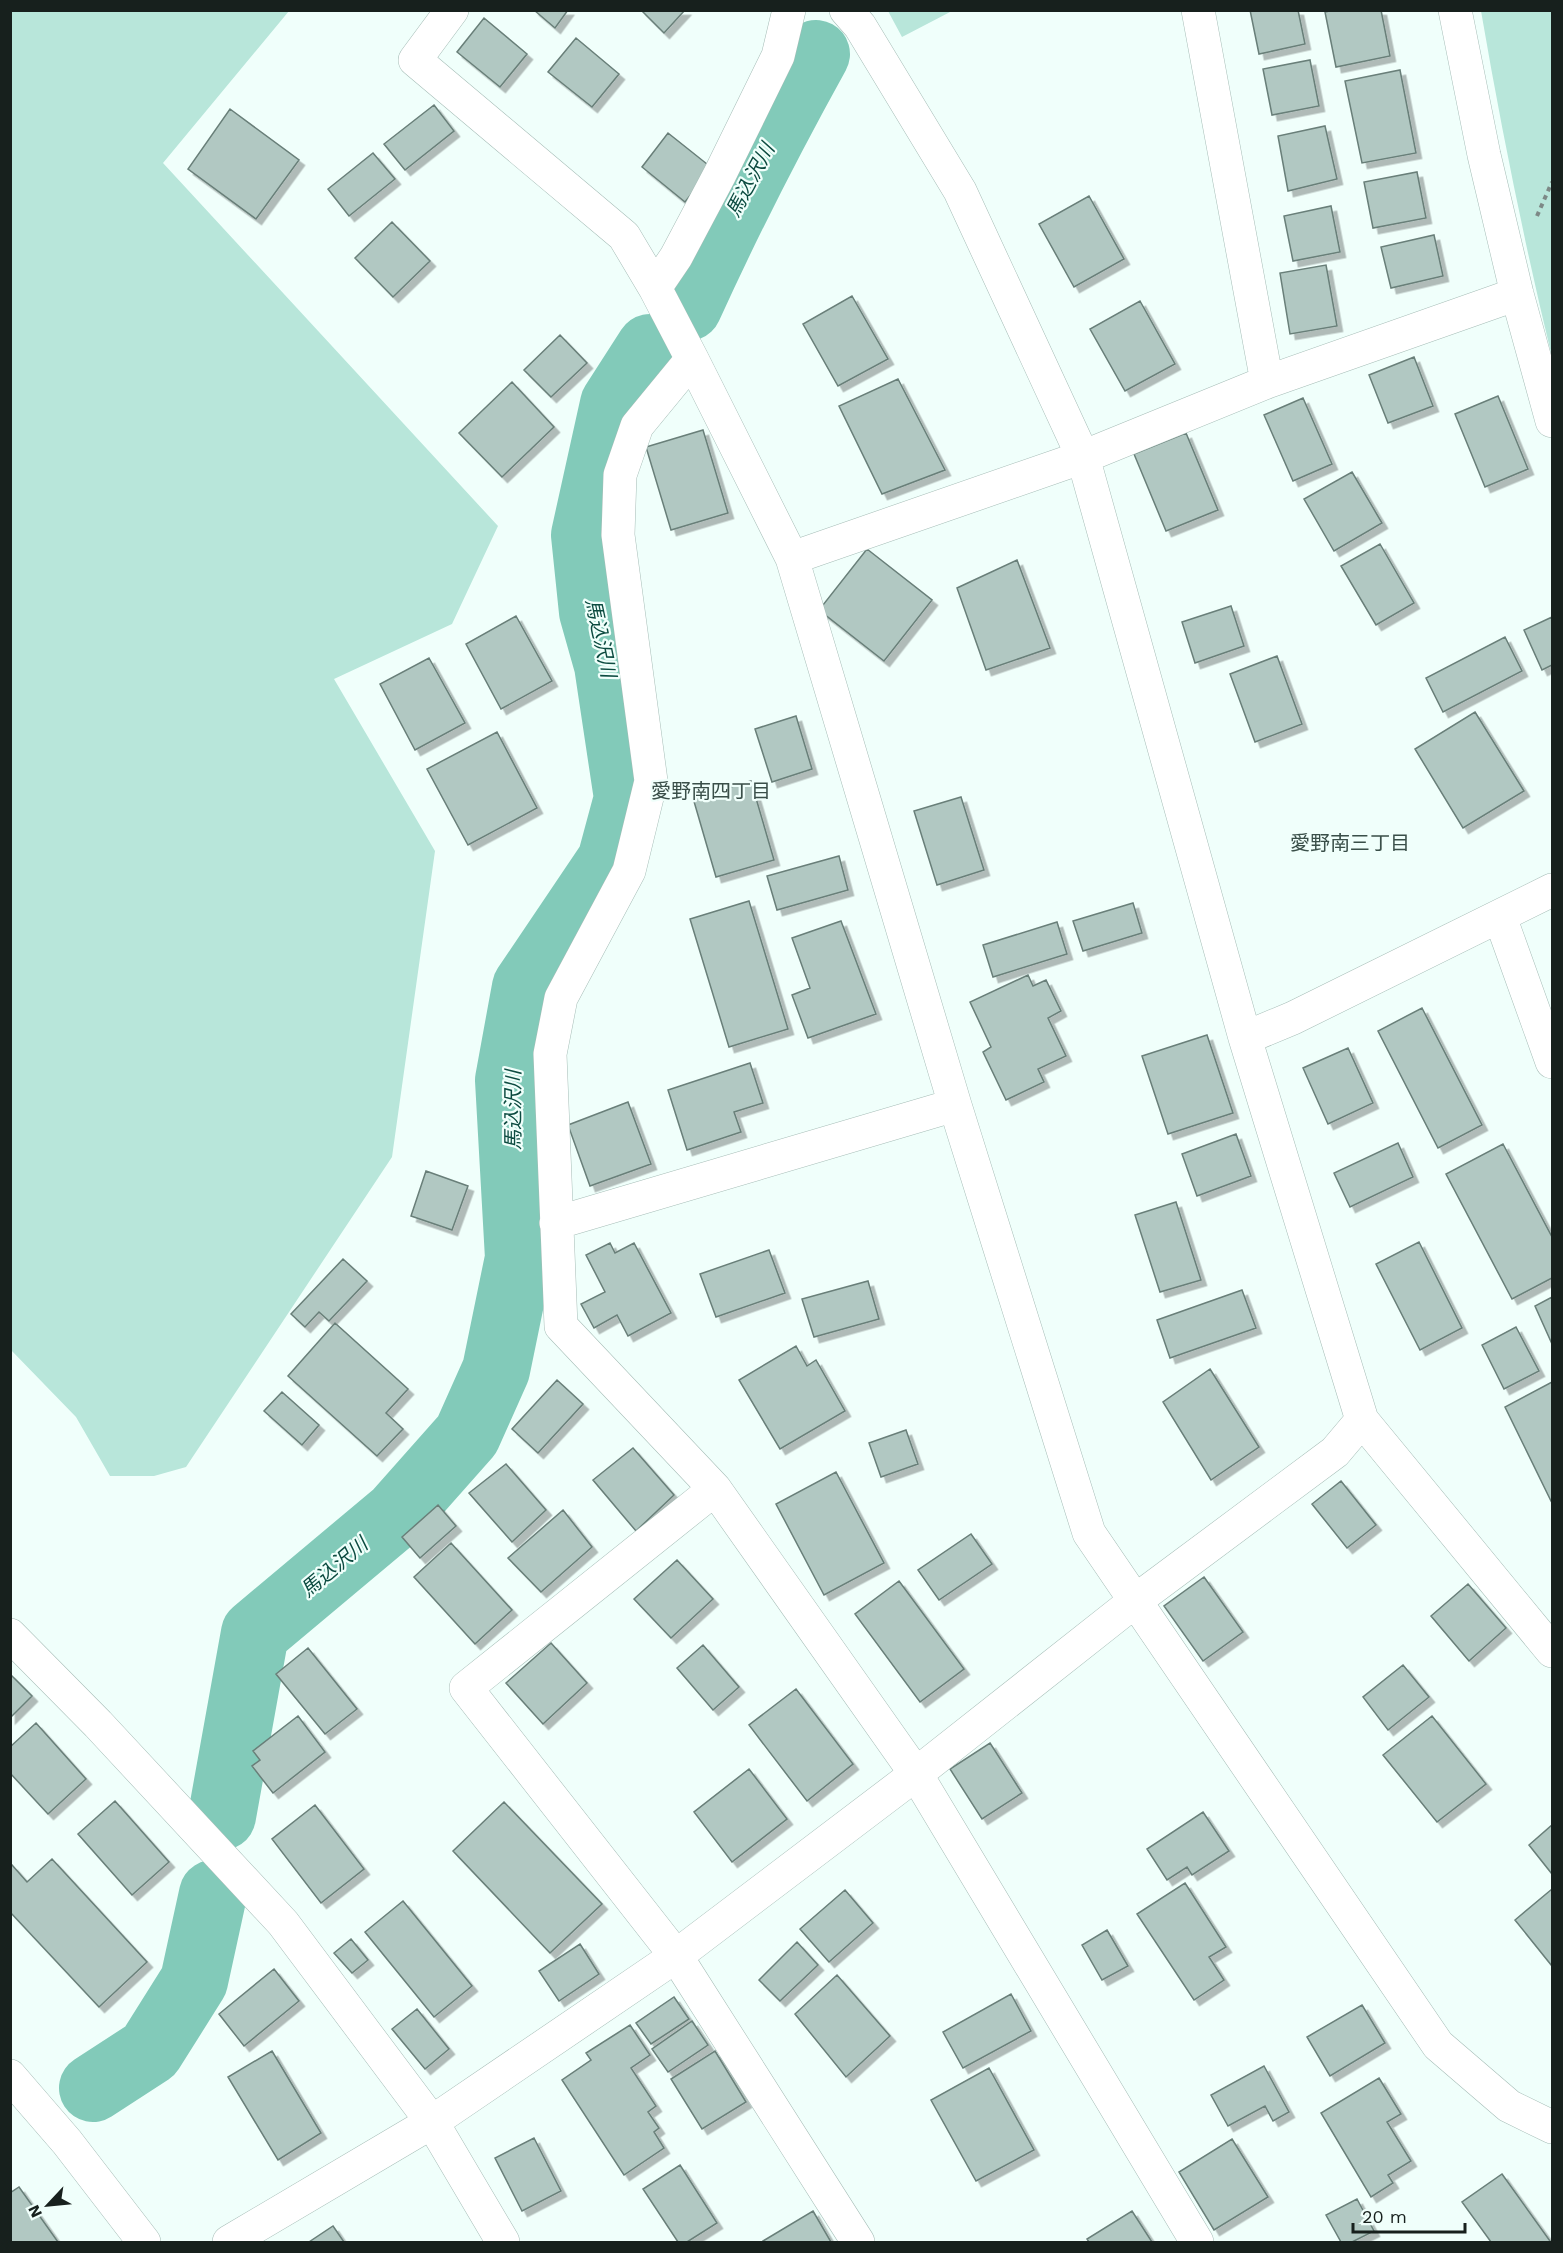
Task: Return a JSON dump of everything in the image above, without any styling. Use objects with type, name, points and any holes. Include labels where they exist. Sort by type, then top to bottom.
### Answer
[{"type":"street","points":[[452,10],[415,60],[624,236],[655,288],[792,558],[955,1105],[1089,1533],[1438,2045],[1509,2106],[1552,2127]]},
{"type":"street","points":[[655,288],[682,247],[778,56],[789,10]]},
{"type":"street","points":[[1198,10],[1267,382]]},
{"type":"street","points":[[1455,10],[1484,155],[1517,294],[1552,421]]},
{"type":"street","points":[[853,18],[960,191],[1083,457],[1245,1038],[1362,1420],[1552,1651]]},
{"type":"street","points":[[792,558],[1083,457],[1267,382],[1517,294]]},
{"type":"street","points":[[692,359],[637,426],[620,475],[618,535],[651,781],[629,871],[561,998],[550,1054],[561,1326],[715,1489],[916,1774],[1197,2242]]},
{"type":"street","points":[[1245,1038],[1293,1018],[1552,890]]},
{"type":"street","points":[[1500,917],[1552,1062]]},
{"type":"street","points":[[556,1222],[955,1105]]},
{"type":"street","points":[[229,2242],[432,2122],[676,1956],[916,1774],[1135,1601],[1335,1452],[1362,1420]]},
{"type":"street","points":[[715,1489],[466,1688],[676,1956],[858,2242]]},
{"type":"street","points":[[10,1635],[98,1724],[283,1923],[432,2122],[503,2242]]},
{"type":"street","points":[[19,2086],[67,2142],[144,2242]]},
{"type":"green space","points":[[11,10],[289,11],[163,163],[498,526],[452,624],[334,679],[435,851],[392,1157],[186,1467],[154,1476],[110,1476],[76,1417],[11,1350]]},
{"type":"green space","points":[[888,10],[952,11],[902,37]]},
{"type":"green space","points":[[1481,11],[1552,11],[1552,357],[1514,184]]},
{"type":"building","points":[[534,10],[568,10],[555,28]]},
{"type":"building","points":[[641,10],[685,10],[664,33]]},
{"type":"building","points":[[1250,10],[1298,10],[1305,44],[1259,54]]},
{"type":"building","points":[[1381,10],[1390,56],[1336,67],[1325,12]]},
{"type":"building","points":[[484,18],[527,54],[500,87],[457,52]]},
{"type":"building","points":[[576,38],[619,74],[592,107],[548,72]]},
{"type":"building","points":[[1310,60],[1319,106],[1272,115],[1263,69]]},
{"type":"building","points":[[1400,70],[1416,153],[1362,163],[1345,81]]},
{"type":"building","points":[[434,105],[454,131],[405,170],[384,144]]},
{"type":"building","points":[[230,109],[299,160],[256,219],[188,169]]},
{"type":"building","points":[[1325,126],[1337,179],[1288,191],[1278,136]]},
{"type":"building","points":[[668,133],[712,168],[685,202],[642,167]]},
{"type":"building","points":[[373,153],[395,179],[349,216],[328,189]]},
{"type":"building","points":[[1417,172],[1426,218],[1373,228],[1364,182]]},
{"type":"building","points":[[1089,196],[1124,259],[1074,287],[1039,224]]},
{"type":"building","points":[[1331,206],[1340,252],[1293,261],[1284,216]]},
{"type":"building","points":[[392,222],[430,261],[393,297],[355,258]]},
{"type":"building","points":[[1434,235],[1443,276],[1391,288],[1381,247]]},
{"type":"building","points":[[1326,265],[1337,326],[1290,334],[1280,273]]},
{"type":"building","points":[[852,296],[888,359],[838,386],[803,324]]},
{"type":"building","points":[[1140,301],[1175,364],[1125,391],[1090,329]]},
{"type":"building","points":[[560,335],[587,363],[551,397],[524,370]]},
{"type":"building","points":[[1414,357],[1433,406],[1388,423],[1369,375]]},
{"type":"building","points":[[898,379],[945,470],[882,494],[839,406]]},
{"type":"building","points":[[512,382],[554,427],[502,477],[459,433]]},
{"type":"building","points":[[1498,396],[1528,469],[1485,487],[1455,414]]},
{"type":"building","points":[[1303,398],[1332,464],[1293,481],[1264,415]]},
{"type":"building","points":[[703,430],[728,513],[671,530],[646,447]]},
{"type":"building","points":[[1186,433],[1218,510],[1166,531],[1134,454]]},
{"type":"building","points":[[1352,472],[1382,523],[1334,551],[1304,499]]},
{"type":"building","points":[[1380,544],[1414,603],[1376,625],[1341,566]]},
{"type":"building","points":[[867,549],[932,600],[884,661],[819,610]]},
{"type":"building","points":[[1017,560],[1050,648],[986,670],[957,588]]},
{"type":"building","points":[[1231,606],[1244,646],[1195,663],[1182,622]]},
{"type":"building","points":[[516,616],[552,681],[501,709],[466,644]]},
{"type":"building","points":[[1552,617],[1552,665],[1542,670],[1524,630]]},
{"type":"building","points":[[1505,637],[1522,671],[1443,712],[1426,678]]},
{"type":"building","points":[[1277,656],[1302,724],[1255,742],[1230,674]]},
{"type":"building","points":[[429,658],[465,723],[415,750],[380,684]]},
{"type":"building","points":[[1475,712],[1524,791],[1463,828],[1415,749]]},
{"type":"building","points":[[796,716],[812,769],[772,782],[755,729]]},
{"type":"building","points":[[497,732],[537,808],[468,845],[427,769]]},
{"type":"building","points":[[751,781],[774,860],[716,877],[693,798]]},
{"type":"building","points":[[961,797],[984,870],[937,885],[914,811]]},
{"type":"building","points":[[839,856],[848,890],[777,910],[767,876]]},
{"type":"building","points":[[749,901],[788,1029],[729,1047],[690,919]]},
{"type":"building","points":[[1133,903],[1142,933],[1083,951],[1073,921]]},
{"type":"building","points":[[841,921],[876,1014],[808,1038],[792,995],[810,988],[792,938]]},
{"type":"building","points":[[1057,922],[1067,954],[993,977],[983,945]]},
{"type":"building","points":[[1028,975],[1033,986],[1046,980],[1061,1011],[1048,1018],[1066,1056],[1038,1069],[1044,1082],[1006,1100],[983,1052],[991,1047],[970,1002]]},
{"type":"building","points":[[1422,1008],[1482,1125],[1438,1148],[1378,1031]]},
{"type":"building","points":[[1207,1035],[1233,1113],[1168,1134],[1142,1056]]},
{"type":"building","points":[[1348,1048],[1373,1103],[1328,1124],[1303,1068]]},
{"type":"building","points":[[750,1063],[763,1103],[734,1112],[741,1132],[687,1150],[668,1090]]},
{"type":"building","points":[[628,1102],[651,1164],[590,1186],[568,1125]]},
{"type":"building","points":[[1236,1134],[1251,1176],[1197,1196],[1182,1154]]},
{"type":"building","points":[[1398,1143],[1413,1177],[1350,1207],[1334,1173]]},
{"type":"building","points":[[1503,1144],[1552,1237],[1552,1278],[1512,1299],[1446,1174]]},
{"type":"building","points":[[426,1171],[468,1186],[452,1230],[411,1216]]},
{"type":"building","points":[[1176,1202],[1201,1280],[1160,1292],[1135,1215]]},
{"type":"building","points":[[1419,1242],[1462,1328],[1420,1350],[1376,1264]]},
{"type":"building","points":[[610,1243],[615,1253],[634,1243],[671,1313],[628,1336],[617,1315],[594,1328],[581,1304],[605,1292],[586,1255]]},
{"type":"building","points":[[769,1250],[785,1293],[716,1317],[700,1274]]},
{"type":"building","points":[[343,1259],[367,1281],[329,1321],[319,1312],[305,1327],[291,1314]]},
{"type":"building","points":[[868,1281],[879,1319],[814,1337],[802,1299]]},
{"type":"building","points":[[1242,1290],[1256,1328],[1170,1358],[1157,1320]]},
{"type":"building","points":[[1552,1297],[1552,1344],[1535,1306]]},
{"type":"building","points":[[335,1323],[408,1389],[386,1413],[403,1429],[377,1456],[288,1376]]},
{"type":"building","points":[[1516,1327],[1539,1371],[1504,1389],[1482,1345]]},
{"type":"building","points":[[796,1346],[807,1366],[816,1360],[845,1411],[780,1449],[739,1380]]},
{"type":"building","points":[[1210,1369],[1259,1447],[1211,1480],[1163,1402]]},
{"type":"building","points":[[557,1380],[583,1404],[538,1453],[512,1429]]},
{"type":"building","points":[[1552,1382],[1552,1500],[1551,1501],[1505,1407]]},
{"type":"building","points":[[282,1392],[319,1425],[302,1445],[264,1411]]},
{"type":"building","points":[[906,1430],[918,1464],[881,1477],[869,1443]]},
{"type":"building","points":[[633,1448],[674,1495],[636,1531],[593,1480]]},
{"type":"building","points":[[506,1464],[546,1510],[512,1542],[469,1493]]},
{"type":"building","points":[[836,1472],[884,1563],[824,1595],[776,1504]]},
{"type":"building","points":[[1341,1481],[1376,1525],[1347,1548],[1312,1504]]},
{"type":"building","points":[[438,1505],[456,1526],[420,1558],[402,1537]]},
{"type":"building","points":[[563,1510],[592,1547],[541,1592],[508,1558]]},
{"type":"building","points":[[971,1534],[992,1564],[939,1600],[918,1570]]},
{"type":"building","points":[[451,1543],[512,1610],[475,1644],[414,1577]]},
{"type":"building","points":[[677,1560],[713,1599],[671,1638],[634,1599]]},
{"type":"building","points":[[1204,1577],[1243,1632],[1203,1661],[1164,1606]]},
{"type":"building","points":[[899,1581],[964,1669],[920,1702],[855,1614]]},
{"type":"building","points":[[1468,1584],[1506,1628],[1469,1661],[1431,1616]]},
{"type":"building","points":[[551,1643],[587,1683],[543,1724],[506,1683]]},
{"type":"building","points":[[703,1645],[739,1687],[713,1710],[677,1668]]},
{"type":"building","points":[[308,1648],[357,1709],[325,1734],[276,1674]]},
{"type":"building","points":[[1403,1665],[1429,1697],[1388,1730],[1363,1697]]},
{"type":"building","points":[[10,1674],[32,1696],[10,1718]]},
{"type":"building","points":[[796,1689],[853,1764],[807,1801],[749,1725]]},
{"type":"building","points":[[298,1716],[325,1752],[273,1793],[252,1766],[260,1760],[253,1751]]},
{"type":"building","points":[[1432,1716],[1486,1784],[1437,1822],[1383,1755]]},
{"type":"building","points":[[36,1723],[86,1779],[48,1814],[10,1773],[10,1747]]},
{"type":"building","points":[[990,1743],[1022,1793],[982,1819],[950,1769]]},
{"type":"building","points":[[749,1769],[787,1819],[732,1862],[694,1812]]},
{"type":"building","points":[[115,1801],[169,1862],[132,1895],[78,1834]]},
{"type":"building","points":[[504,1802],[602,1904],[550,1953],[453,1851]]},
{"type":"building","points":[[315,1805],[364,1869],[321,1903],[272,1839]]},
{"type":"building","points":[[1203,1812],[1229,1851],[1192,1875],[1187,1867],[1167,1880],[1147,1849]]},
{"type":"building","points":[[1552,1825],[1552,1874],[1529,1845]]},
{"type":"building","points":[[52,1859],[147,1962],[99,2007],[10,1912],[10,1866],[12,1865],[27,1882]]},
{"type":"building","points":[[1185,1883],[1226,1947],[1209,1957],[1224,1980],[1194,2000],[1137,1914]]},
{"type":"building","points":[[1552,1889],[1552,1966],[1515,1920]]},
{"type":"building","points":[[845,1890],[873,1923],[829,1962],[800,1929]]},
{"type":"building","points":[[403,1901],[472,1986],[434,2017],[365,1932]]},
{"type":"building","points":[[1107,1930],[1128,1966],[1102,1980],[1082,1945]]},
{"type":"building","points":[[351,1939],[368,1960],[352,1973],[334,1953]]},
{"type":"building","points":[[797,1942],[818,1965],[780,2001],[759,1980]]},
{"type":"building","points":[[580,1944],[599,1974],[559,2001],[539,1971]]},
{"type":"building","points":[[274,1969],[299,2001],[244,2046],[219,2014]]},
{"type":"building","points":[[837,1975],[890,2036],[846,2077],[795,2014]]},
{"type":"building","points":[[1011,1994],[1031,2031],[963,2068],[943,2032]]},
{"type":"building","points":[[674,1997],[689,2019],[651,2044],[636,2023]]},
{"type":"building","points":[[1362,2005],[1385,2043],[1330,2076],[1307,2037]]},
{"type":"building","points":[[417,2009],[449,2049],[425,2069],[392,2029]]},
{"type":"building","points":[[692,2021],[708,2045],[668,2072],[652,2049]]},
{"type":"building","points":[[630,2025],[650,2055],[631,2068],[656,2106],[648,2112],[659,2128],[654,2132],[664,2148],[624,2175],[562,2080],[591,2060],[586,2053]]},
{"type":"building","points":[[272,2051],[321,2133],[278,2160],[228,2077]]},
{"type":"building","points":[[715,2051],[746,2102],[702,2129],[671,2079]]},
{"type":"building","points":[[1264,2066],[1289,2112],[1273,2121],[1265,2106],[1228,2126],[1211,2095]]},
{"type":"building","points":[[989,2068],[1034,2150],[976,2181],[931,2100]]},
{"type":"building","points":[[1379,2078],[1401,2114],[1387,2122],[1411,2161],[1388,2175],[1393,2183],[1371,2197],[1321,2113]]},
{"type":"building","points":[[534,2138],[561,2191],[522,2211],[495,2158]]},
{"type":"building","points":[[1232,2139],[1268,2197],[1214,2230],[1179,2172]]},
{"type":"building","points":[[680,2165],[717,2223],[687,2242],[678,2242],[643,2189]]},
{"type":"building","points":[[1502,2174],[1550,2241],[1491,2242],[1462,2202]]},
{"type":"building","points":[[19,2187],[58,2242],[10,2242],[10,2193]]},
{"type":"building","points":[[1357,2199],[1374,2231],[1352,2242],[1341,2242],[1326,2215]]},
{"type":"building","points":[[813,2211],[831,2242],[763,2241]]},
{"type":"building","points":[[1132,2211],[1152,2242],[1089,2242],[1087,2239]]},
{"type":"building","points":[[333,2226],[344,2242],[309,2242]]},
{"type":"waterway","name":"馬込沢川","points":[[688,307],[749,179],[816,54]]},
{"type":"waterway","name":"馬込沢川","points":[[222,1816],[255,1633],[397,1514],[467,1435],[496,1370],[519,1258],[509,1080],[526,987],[611,861],[628,798],[608,665],[593,612],[585,535],[614,404],[650,348]]},
{"type":"waterway","name":"馬込沢川","points":[[93,2088],[150,2051],[194,1981],[213,1894]]},
{"type":"district","name":"愛野南四丁目","points":[[711,791]]},
{"type":"district","name":"愛野南三丁目","points":[[1350,843]]}]
